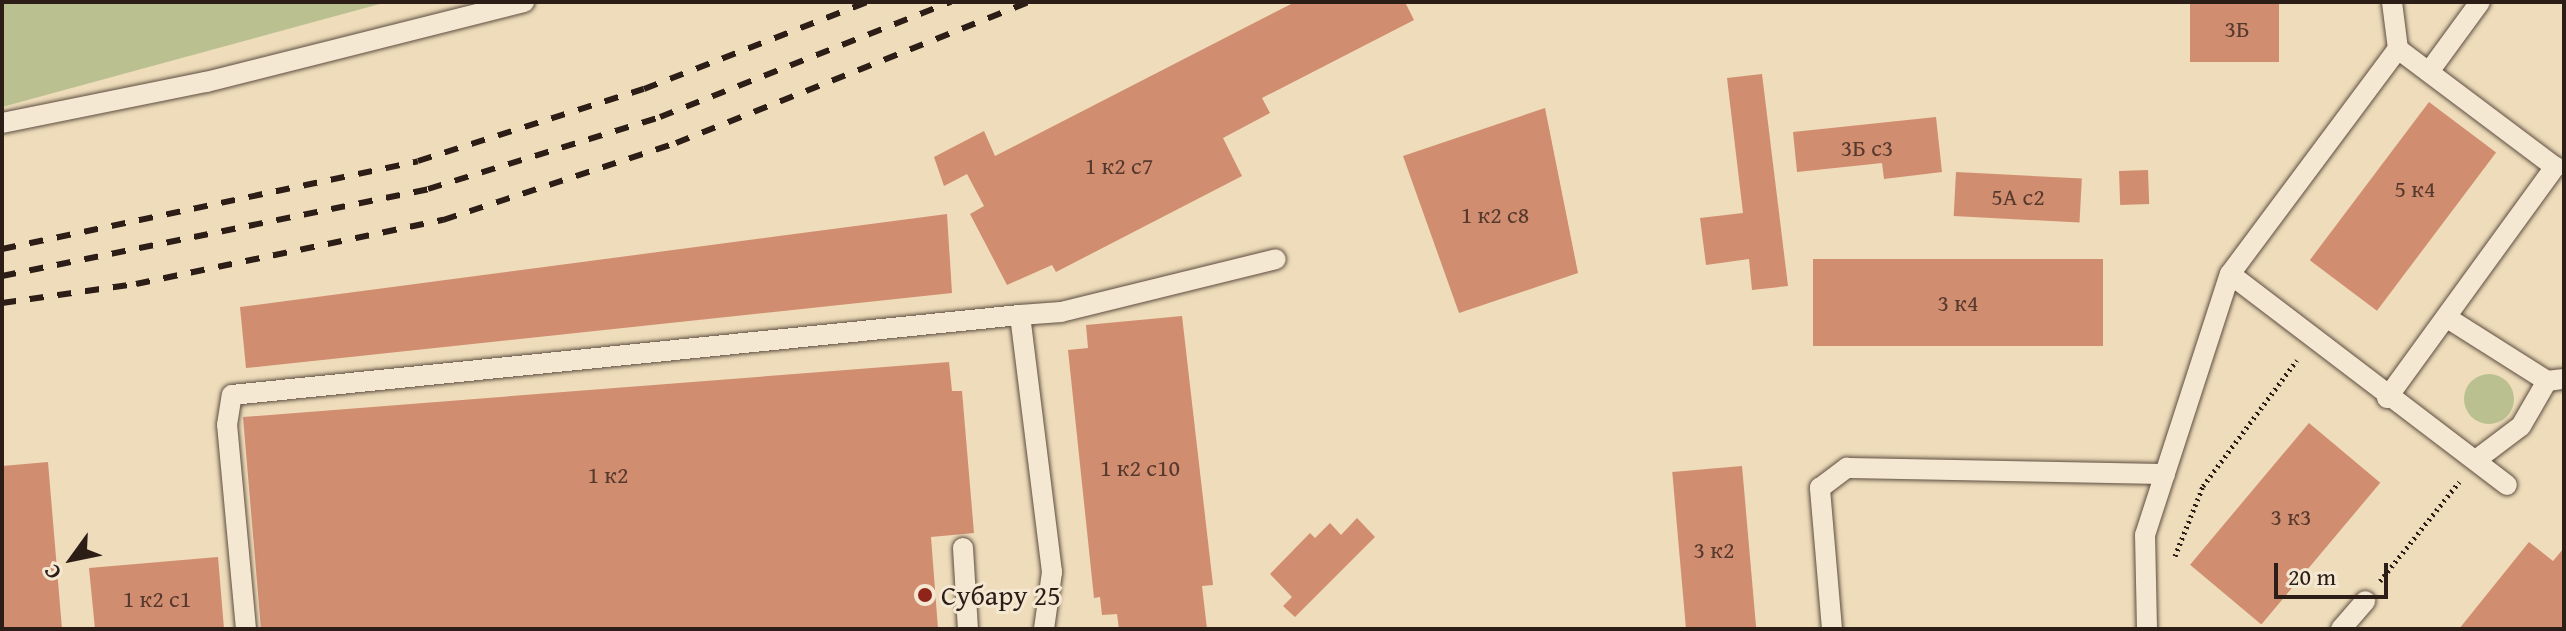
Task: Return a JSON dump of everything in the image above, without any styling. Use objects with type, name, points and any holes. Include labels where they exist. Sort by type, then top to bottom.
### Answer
[{"type":"lane","points":[[2,123],[206,82],[524,2]]},
{"type":"lane","points":[[2147,629],[2151,594],[2145,535],[2230,274],[2398,49],[2392,2]]},
{"type":"lane","points":[[2431,69],[2480,2]]},
{"type":"lane","points":[[2387,398],[2449,319],[2555,167],[2431,69],[2398,49]]},
{"type":"lane","points":[[246,629],[227,425],[232,395],[1061,312],[1276,259]]},
{"type":"lane","points":[[2230,274],[2387,398],[2507,485]]},
{"type":"lane","points":[[1020,315],[1052,572],[1044,629]]},
{"type":"lane","points":[[2449,319],[2556,380],[2521,426],[2476,460]]},
{"type":"lane","points":[[1832,629],[1820,488],[1847,468],[2165,474]]},
{"type":"lane","points":[[963,548],[968,629]]},
{"type":"lane","points":[[2341,629],[2365,601]]},
{"type":"path","points":[[2151,594],[2192,529],[2203,486],[2313,340]]},
{"type":"path","points":[[2365,601],[2476,460]]},
{"type":"green space","points":[[2,2],[387,2],[2,107]]},
{"type":"green space","points":[[2489,374],[2507,381],[2514,399],[2507,417],[2489,424],[2471,417],[2464,399],[2471,381]]},
{"type":"building","points":[[1295,2],[1405,2],[1414,20],[1262,98],[1270,113],[1223,138],[1242,176],[1056,272],[1052,265],[1007,285],[970,214],[984,206],[967,174],[944,186],[934,157],[984,131],[995,156]]},
{"type":"building","points":[[2190,2],[2279,2],[2279,62],[2190,62]]},
{"type":"building","points":[[1762,74],[1788,286],[1752,290],[1749,259],[1706,265],[1700,218],[1743,213],[1727,78]]},
{"type":"building","points":[[2429,102],[2496,153],[2377,311],[2310,260]]},
{"type":"building","points":[[1545,108],[1578,273],[1459,313],[1403,156]]},
{"type":"building","points":[[1936,117],[1942,172],[1884,179],[1882,163],[1797,172],[1793,132]]},
{"type":"building","points":[[2148,170],[2149,204],[2120,205],[2119,171]]},
{"type":"building","points":[[1956,172],[2082,179],[2080,223],[1954,216]]},
{"type":"building","points":[[947,214],[952,293],[246,368],[240,307]]},
{"type":"building","points":[[1813,259],[2103,259],[2103,346],[1813,346]]},
{"type":"building","points":[[1182,316],[1213,585],[1202,586],[1207,629],[1119,629],[1117,614],[1102,615],[1100,597],[1094,598],[1068,350],[1088,348],[1086,325]]},
{"type":"building","points":[[949,362],[952,391],[962,391],[974,533],[931,537],[938,629],[261,629],[243,417]]},
{"type":"building","points":[[2309,423],[2380,483],[2261,624],[2190,565]]},
{"type":"building","points":[[48,462],[62,629],[2,629],[2,466]]},
{"type":"building","points":[[1742,466],[1756,629],[1686,629],[1672,472]]},
{"type":"building","points":[[1357,518],[1375,537],[1295,617],[1283,606],[1292,597],[1270,574],[1310,533],[1315,538],[1330,523],[1341,535]]},
{"type":"building","points":[[2529,542],[2553,561],[2564,548],[2564,629],[2459,629]]},
{"type":"building","points":[[218,557],[224,629],[95,629],[89,568]]},
{"type":"railway","points":[[2,249],[418,161],[644,89],[867,2]]},
{"type":"railway","points":[[2,276],[428,189],[660,117],[951,2]]},
{"type":"railway","points":[[2,303],[136,284],[443,220],[676,143],[1029,2]]},
{"type":"place","name":"Субару 25","points":[[925,595]]}]
